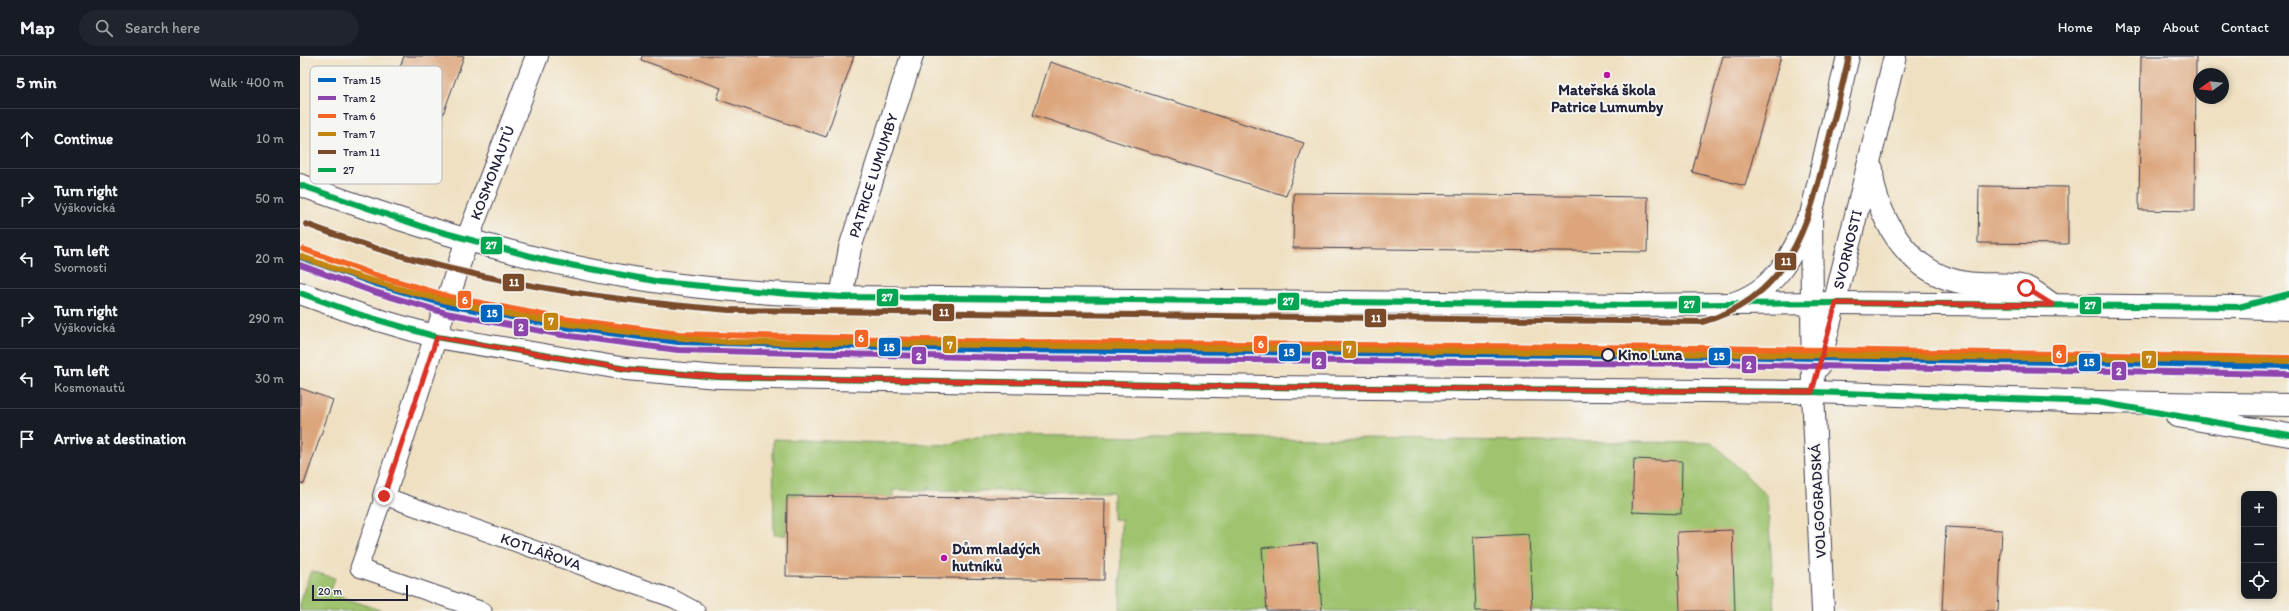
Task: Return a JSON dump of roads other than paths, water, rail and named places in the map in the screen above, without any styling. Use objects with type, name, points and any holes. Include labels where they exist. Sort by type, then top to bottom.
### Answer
[{"type":"street","name":"KOSMONAUTŮ","points":[[384,496],[468,240],[537,56]]},
{"type":"street","name":"PATRICE LUMUMBY","points":[[841,298],[850,248],[912,56]]},
{"type":"street","name":"SVORNOSTI","points":[[1812,392],[1812,202],[1848,56]]},
{"type":"street","name":"SVORNOSTI","points":[[1812,392],[1836,303],[1895,56]]},
{"type":"street","points":[[1874,146],[1872,173],[1881,209],[1902,246],[1919,264],[1939,276],[1958,282],[2016,285],[2026,288],[2053,305]]},
{"type":"street","points":[[300,185],[397,219],[468,240],[552,262],[635,278],[737,291],[841,298],[1633,305],[1836,303],[2239,306],[2289,309]]},
{"type":"street","points":[[1731,304],[1753,296],[1781,269],[1798,244],[1812,202]]},
{"type":"street","points":[[300,293],[362,315],[437,337],[626,369],[718,377],[1269,387],[1812,392],[2097,402],[2289,405]]},
{"type":"street","points":[[2239,306],[2289,294]]},
{"type":"street","name":"VOLGOGRADSKÁ","points":[[1812,392],[1823,611]]},
{"type":"street","points":[[2097,402],[2289,435]]},
{"type":"lane","points":[[384,496],[359,568],[483,611]]},
{"type":"lane","name":"KOTLÁŘOVA","points":[[384,496],[674,599],[696,611]]},
{"type":"tram line","name":"11","points":[[306,224],[409,258],[514,282],[621,299],[729,310],[1702,322],[1731,311],[1755,296],[1774,278],[1790,256],[1802,233],[1811,207],[1849,56]]},
{"type":"tram line","name":"6","points":[[303,249],[375,275],[450,297],[564,319],[679,334],[1010,342],[1706,348],[2289,358]]},
{"type":"tram line","name":"7","points":[[300,256],[404,290],[510,314],[618,331],[727,342],[2289,361]]},
{"type":"tram line","name":"15","points":[[300,257],[373,283],[448,305],[563,327],[678,342],[1010,350],[1706,356],[2289,366]]},
{"type":"tram line","name":"2","points":[[300,265],[371,291],[446,313],[562,335],[678,350],[1010,358],[1706,364],[2289,374]]},
{"type":"place","name":"Mateřská škola Patrice Lumumby","points":[[1607,75]]},
{"type":"place","name":"Kino Luna","points":[[1608,355]]},
{"type":"place","name":"Dům mladých hutníků","points":[[944,558]]}]
